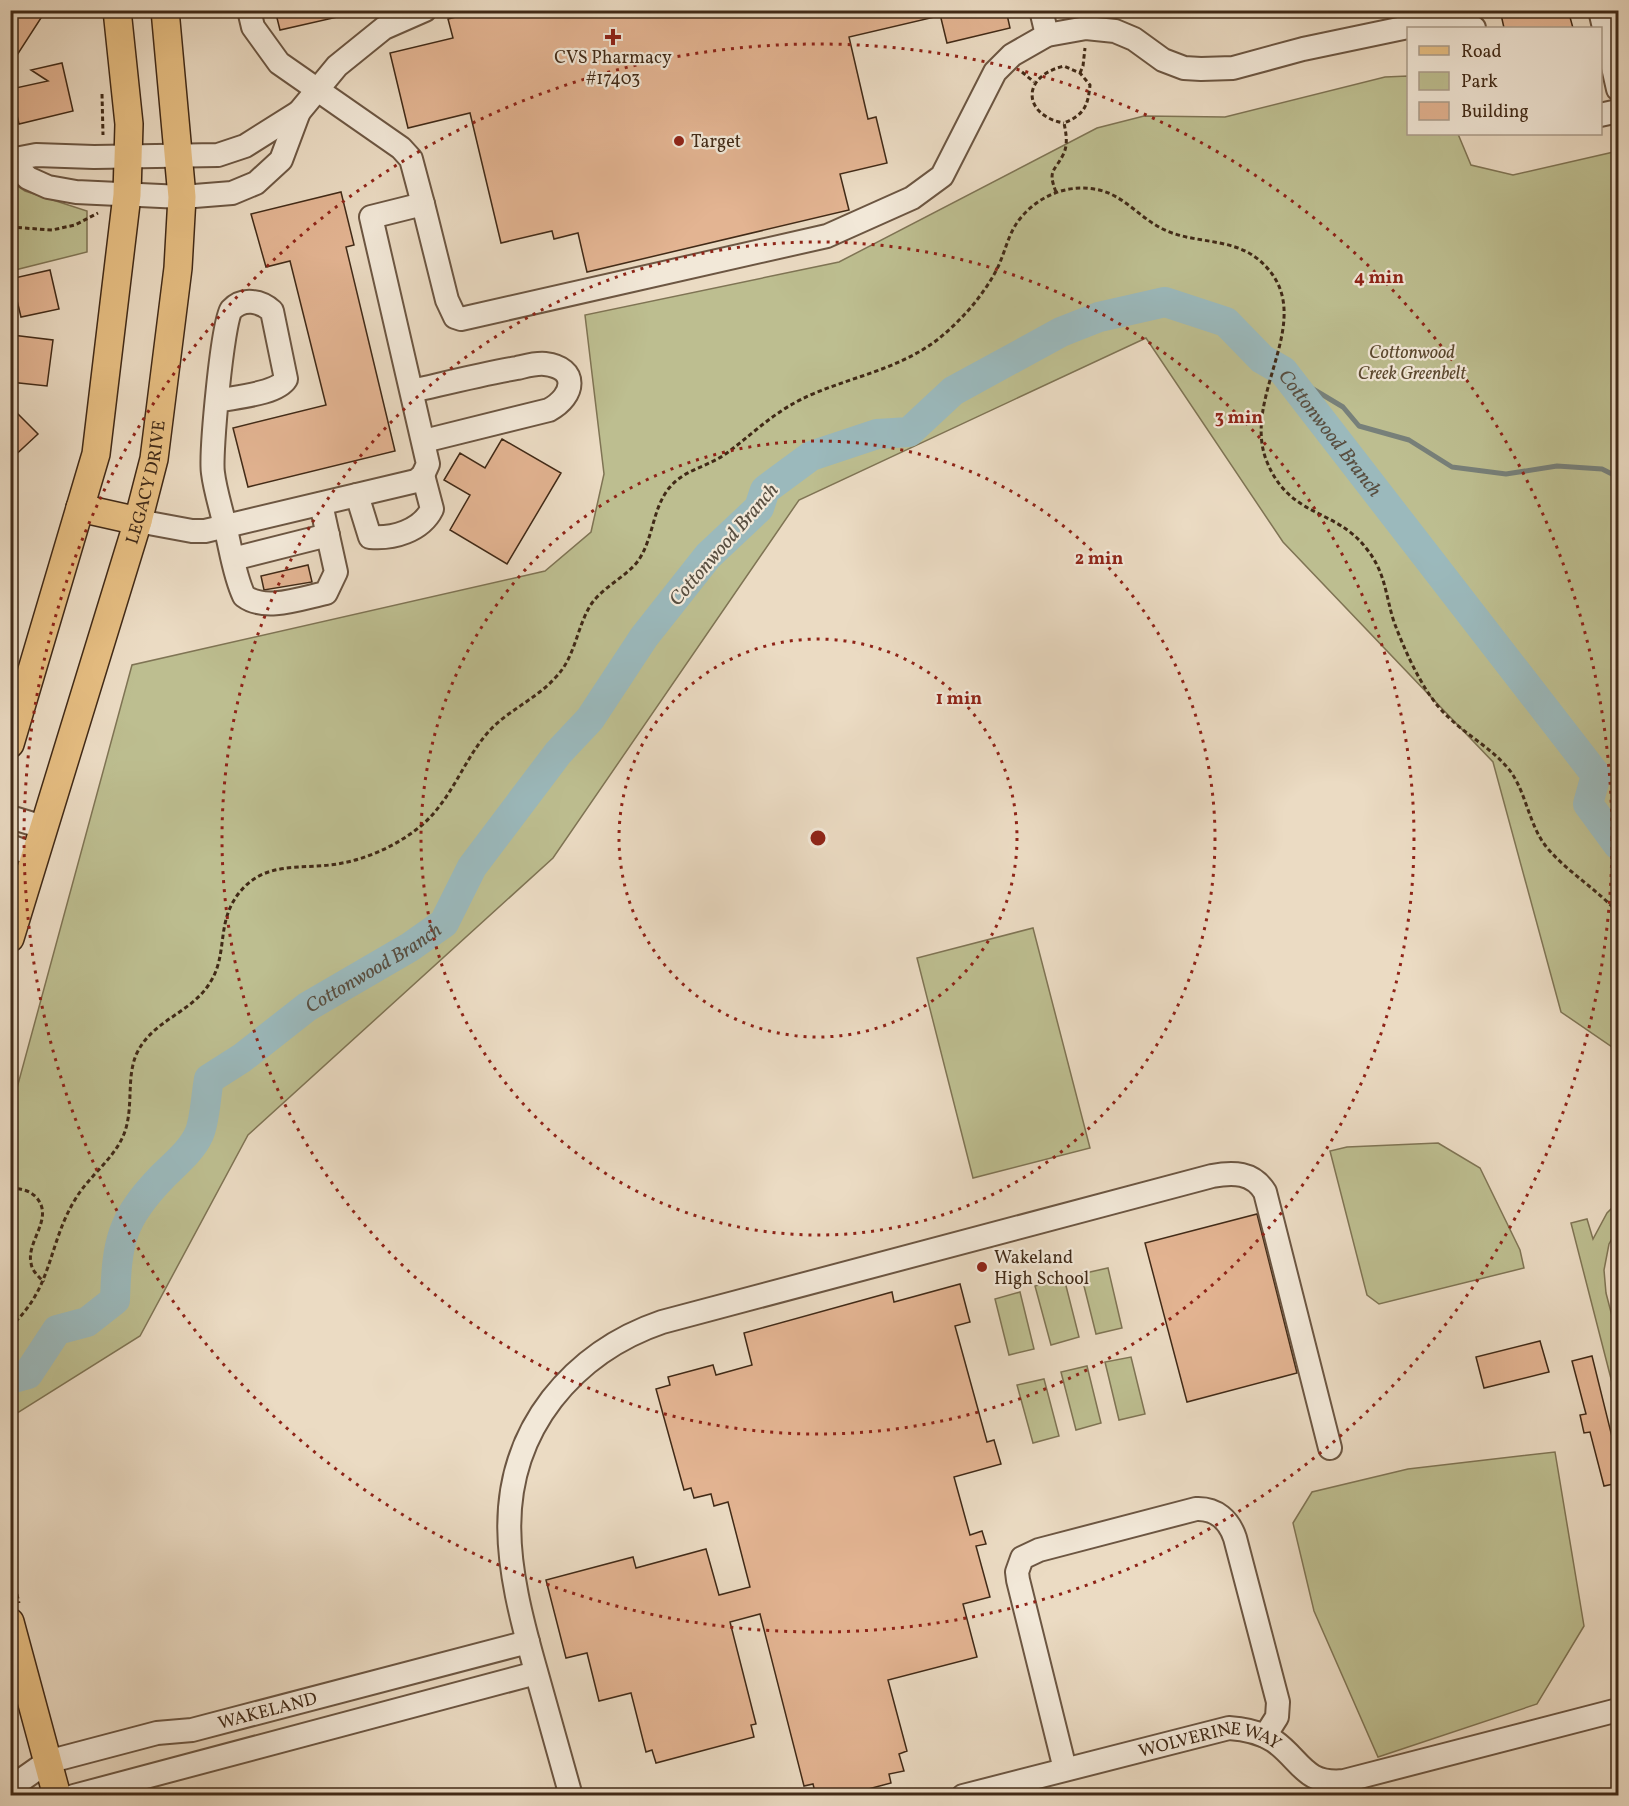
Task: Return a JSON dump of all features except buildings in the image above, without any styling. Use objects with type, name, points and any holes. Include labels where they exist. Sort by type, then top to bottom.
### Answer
[{"type":"main road","points":[[10,744],[96,454],[127,195],[129,124],[117,10]]},
{"type":"main road","name":"LEGACY DRIVE","points":[[10,938],[23,851],[43,827],[138,521],[154,459],[178,268],[182,197],[165,10]]},
{"type":"main road","points":[[80,508],[138,521]]},
{"type":"main road","points":[[10,1622],[57,1796]]},
{"type":"street","points":[[249,10],[253,27],[279,63],[401,148],[411,159],[447,300],[455,317],[461,319],[827,236],[912,198],[942,176],[995,72],[1012,55],[1047,35],[1086,28],[1115,31],[1134,39],[1163,60],[1184,68],[1201,69],[1233,68],[1303,49],[1407,27]]},
{"type":"street","points":[[10,160],[28,178],[48,187],[98,194],[182,197],[222,195],[256,183],[281,159],[299,112],[316,90],[382,19],[425,10]]},
{"type":"street","points":[[1041,10],[1047,35]]},
{"type":"street","points":[[1600,10],[1618,89]]},
{"type":"street","points":[[1408,27],[1451,18],[1473,27]]},
{"type":"street","points":[[1602,115],[1618,111]]},
{"type":"street","points":[[10,160],[36,155],[128,157],[218,155],[238,150],[299,112]]},
{"type":"street","points":[[138,521],[192,531],[225,526],[416,481],[423,475],[428,464],[424,441],[371,217],[423,204]]},
{"type":"street","points":[[412,391],[543,363],[557,367],[566,374],[569,383],[568,393],[562,403],[549,410],[424,441]]},
{"type":"street","points":[[218,401],[212,465],[233,559],[244,596],[252,602],[266,604],[326,593],[336,572],[321,504]]},
{"type":"street","points":[[357,495],[370,537],[383,538],[400,534],[426,521],[432,509],[423,475]]},
{"type":"street","points":[[233,559],[328,535]]},
{"type":"street","points":[[10,817],[43,827]]},
{"type":"street","points":[[571,1796],[514,1586],[508,1518],[515,1477],[533,1428],[544,1410],[567,1381],[600,1352],[635,1332],[662,1322],[1230,1173],[1246,1176],[1258,1183],[1265,1192],[1330,1448]]},
{"type":"street","points":[[1065,1769],[1018,1581],[1017,1572],[1022,1558],[1039,1550],[1202,1509],[1210,1510],[1231,1525],[1278,1702],[1277,1717],[1265,1736]]},
{"type":"street","name":"WAKELAND","points":[[10,1788],[47,1761],[157,1732],[192,1730],[528,1642]]},
{"type":"street","name":"WAKELAND","points":[[74,1796],[537,1673]]},
{"type":"street","name":"WOLVERINE WAY","points":[[963,1796],[1217,1729],[1241,1729],[1265,1736],[1275,1742],[1309,1776],[1333,1782],[1618,1710]]},
{"type":"street","points":[[192,1730],[201,1763]]},
{"type":"street","points":[[10,1794],[24,1796]]},
{"type":"path","points":[[1080,73],[1083,66],[1086,28]]},
{"type":"path","points":[[1064,66],[1080,73],[1090,85],[1089,102],[1080,116],[1065,123],[1051,121],[1041,113],[1034,101],[1034,82],[1048,70],[1064,66]]},
{"type":"path","points":[[1056,192],[1051,179],[1054,166],[1064,153],[1067,137],[1065,123]]},
{"type":"path","points":[[10,1327],[38,1296],[60,1228],[78,1194],[114,1151],[124,1133],[129,1114],[131,1074],[136,1056],[153,1028],[195,1002],[210,983],[219,963],[224,919],[233,901],[247,884],[262,873],[283,867],[334,864],[364,857],[394,845],[417,830],[438,809],[455,787],[472,754],[491,729],[558,676],[573,654],[590,606],[603,590],[636,564],[651,536],[662,498],[672,484],[687,472],[726,454],[766,420],[786,407],[819,391],[899,363],[933,343],[979,297],[997,268],[1019,220],[1043,198],[1056,192],[1080,188],[1109,193],[1161,229],[1180,237],[1238,247],[1264,264],[1282,293],[1286,308],[1281,344],[1266,386],[1260,433],[1266,459],[1279,484],[1300,506],[1343,526],[1365,546],[1386,582],[1393,619],[1409,657],[1430,696],[1455,726],[1513,773],[1546,848],[1618,913]]},
{"type":"path","points":[[10,227],[52,230],[75,225],[98,213],[98,194]]},
{"type":"path","points":[[10,1189],[28,1191],[40,1202],[43,1210],[30,1258],[34,1272],[44,1282]]},
{"type":"green space","name":"Cottonwood Creek Greenbelt","points":[[1407,76],[1407,135],[1458,135],[1471,165],[1513,175],[1618,151],[1618,1051],[1561,1012],[1493,762],[1283,542],[1146,338],[799,500],[553,858],[248,1135],[140,1336],[11,1417],[11,1110],[132,665],[545,571],[591,532],[604,474],[585,315],[839,262],[1097,128],[1144,116],[1225,117],[1385,77]]},
{"type":"green space","points":[[10,181],[25,191],[87,211],[87,252],[11,271]]},
{"type":"green space","points":[[1033,928],[1090,1148],[973,1178],[917,958]]},
{"type":"green space","points":[[1438,1143],[1480,1168],[1520,1250],[1524,1268],[1379,1304],[1367,1295],[1330,1151],[1347,1147]]},
{"type":"green space","points":[[1618,1202],[1618,1228],[1609,1244],[1604,1270],[1606,1293],[1618,1339],[1618,1406],[1571,1223],[1587,1219],[1593,1239],[1607,1213]]},
{"type":"green space","points":[[1108,1268],[1122,1328],[1096,1334],[1081,1274]]},
{"type":"green space","points":[[1064,1278],[1079,1337],[1051,1345],[1035,1286]]},
{"type":"green space","points":[[1020,1292],[1034,1349],[1009,1355],[995,1299]]},
{"type":"green space","points":[[1131,1357],[1145,1414],[1119,1420],[1105,1362]]},
{"type":"green space","points":[[1087,1366],[1101,1423],[1076,1430],[1061,1372]]},
{"type":"green space","points":[[1044,1379],[1059,1436],[1033,1443],[1017,1385]]},
{"type":"green space","points":[[1555,1452],[1584,1626],[1537,1704],[1378,1757],[1314,1611],[1293,1523],[1312,1492],[1408,1469]]},
{"type":"waterway","name":"Cottonwood Branch","points":[[10,1379],[28,1374],[57,1330],[87,1322],[115,1300],[117,1262],[124,1232],[138,1205],[196,1140],[203,1122],[209,1079],[242,1058],[307,1007],[410,947],[444,923],[472,867],[558,753],[590,719],[644,637],[708,556],[759,508],[765,490],[811,456],[877,434],[909,432],[953,391],[1061,332],[1099,317],[1165,302],[1226,322],[1262,359],[1283,371],[1596,775],[1588,804],[1618,845]]},
{"type":"waterway","points":[[1283,371],[1343,407],[1359,426],[1409,440],[1452,467],[1506,474],[1557,466],[1602,469],[1618,477]]},
{"type":"place","name":"CVS Pharmacy #17403","points":[[613,37]]},
{"type":"place","name":"Target","points":[[679,141]]},
{"type":"place","name":"Wakeland High School","points":[[982,1267]]}]
